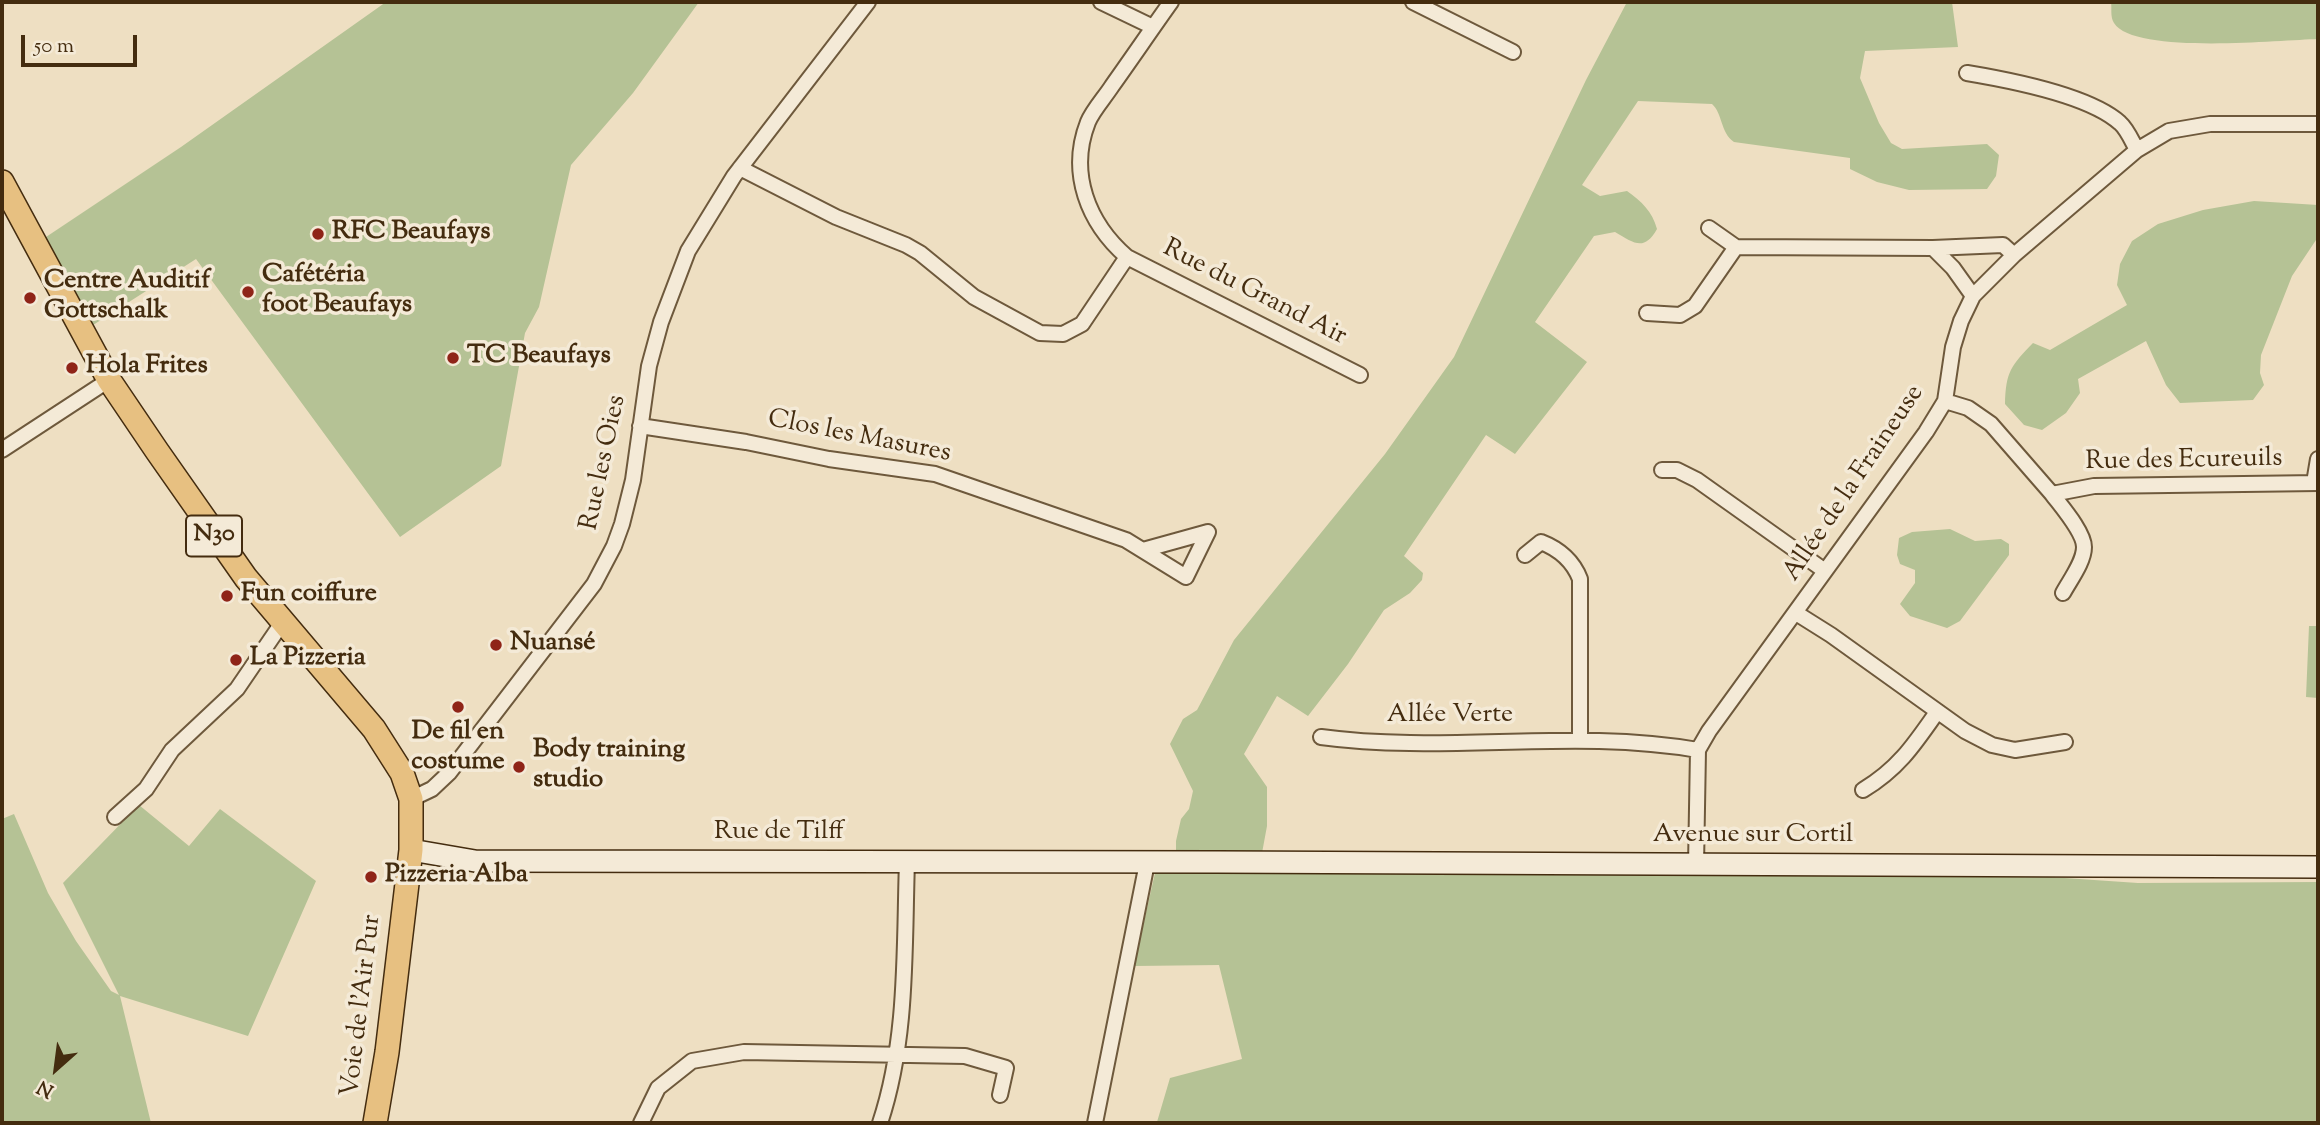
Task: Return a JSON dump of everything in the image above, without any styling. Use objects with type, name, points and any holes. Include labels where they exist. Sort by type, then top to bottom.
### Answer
[{"type":"main road","name":"Voie de l'Air Pur","points":[[2,183],[109,380],[218,542],[282,623],[374,729],[402,773],[411,799],[411,850],[376,1123]]},
{"type":"main road","name":"Rue de Tilff","points":[[411,850],[475,861],[1187,862]]},
{"type":"main road","name":"Avenue sur Cortil","points":[[1187,862],[2318,867]]},
{"type":"street","name":"Rue les Oies","points":[[411,799],[432,789],[449,772],[594,584],[622,524],[633,480],[649,366],[674,285],[688,251],[740,168],[868,2]]},
{"type":"street","points":[[1101,2],[1153,27]]},
{"type":"street","name":"Rue du Grand Air","points":[[1171,2],[1089,121],[1081,150],[1082,190],[1094,219],[1110,242],[1127,257],[1360,375]]},
{"type":"street","points":[[1413,2],[1513,52]]},
{"type":"street","points":[[1967,73],[2004,80],[2095,105],[2122,124],[2137,150]]},
{"type":"street","name":"Allée de la Fraineuse","points":[[1698,750],[1709,731],[1926,432],[1945,401],[1953,347],[1973,296],[2014,255],[2137,150],[2169,131],[2210,124],[2318,124]]},
{"type":"street","name":"Rue du Grand Air","points":[[740,168],[836,217],[906,245],[920,253],[974,297],[1040,333],[1063,334],[1082,324],[1127,257]]},
{"type":"street","points":[[1709,228],[1736,247],[1933,248],[2003,245],[2014,255]]},
{"type":"street","points":[[1647,313],[1680,315],[1695,306],[1736,247]]},
{"type":"street","points":[[1933,248],[1953,268],[1973,296]]},
{"type":"street","points":[[2,450],[109,380]]},
{"type":"street","name":"Rue des Ecureuils","points":[[1945,401],[1968,408],[1991,424],[2052,494],[2084,542],[2080,562],[2063,593]]},
{"type":"street","name":"Clos les Masures","points":[[640,426],[746,442],[829,459],[934,474],[1126,540],[1143,550]]},
{"type":"street","points":[[2316,484],[2318,459]]},
{"type":"street","points":[[1662,470],[1677,470],[1697,480],[1825,571]]},
{"type":"street","name":"Rue des Ecureuils","points":[[2052,494],[2094,486],[2316,484]]},
{"type":"street","points":[[1525,555],[1541,542],[1552,546],[1576,568],[1580,579],[1580,741]]},
{"type":"street","points":[[1796,613],[1831,635],[1965,732],[1992,746],[2015,750],[2065,742]]},
{"type":"street","points":[[115,817],[146,789],[172,750],[237,689],[282,623]]},
{"type":"street","points":[[1863,790],[1894,768],[1909,752],[1937,712]]},
{"type":"street","name":"Allée Verte","points":[[1321,737],[1360,742],[1580,741],[1668,745],[1698,750]]},
{"type":"street","points":[[1696,866],[1698,750]]},
{"type":"street","points":[[880,1123],[897,1055],[902,1011],[907,862]]},
{"type":"street","points":[[1095,1123],[1147,863]]},
{"type":"street","points":[[641,1123],[658,1088],[692,1061],[744,1052],[965,1056],[1006,1068],[1000,1095]]},
{"type":"green space","points":[[386,2],[699,2],[633,93],[571,165],[539,307],[525,333],[501,466],[400,537],[196,259],[90,327],[43,239],[181,147]]},
{"type":"green space","points":[[1627,2],[1952,2],[1958,47],[1865,51],[1860,78],[1879,123],[1891,143],[1902,149],[1987,144],[1999,155],[1996,176],[1987,189],[1909,190],[1877,182],[1850,169],[1850,158],[1734,142],[1726,133],[1712,104],[1638,101],[1582,185],[1600,196],[1627,191],[1646,207],[1657,229],[1648,241],[1643,243],[1633,242],[1615,232],[1594,236],[1535,322],[1587,362],[1515,454],[1486,435],[1404,556],[1423,573],[1422,580],[1410,593],[1384,610],[1348,664],[1308,716],[1277,696],[1244,754],[1267,787],[1267,826],[1262,853],[1176,858],[1176,841],[1181,819],[1189,809],[1193,791],[1170,744],[1183,719],[1197,710],[1234,640],[1385,454],[1454,357],[1586,80]]},
{"type":"green space","points":[[2111,2],[2317,2],[2318,39],[2209,43],[2149,39],[2127,33],[2114,23]]},
{"type":"green space","points":[[2254,201],[2318,205],[2318,237],[2292,276],[2261,355],[2260,373],[2264,385],[2253,400],[2180,403],[2166,385],[2146,341],[2078,379],[2080,393],[2066,413],[2042,430],[2024,425],[2005,404],[2008,376],[2019,358],[2033,343],[2050,350],[2127,305],[2117,285],[2120,264],[2132,241],[2158,224],[2203,210]]},
{"type":"green space","points":[[1950,529],[1975,541],[2001,539],[2009,544],[2009,555],[1960,621],[1947,628],[1910,616],[1900,604],[1915,583],[1915,570],[1900,564],[1897,555],[1899,538],[1912,532]]},
{"type":"green space","points":[[2309,626],[2318,626],[2318,698],[2306,697]]},
{"type":"green space","points":[[139,805],[189,846],[220,809],[316,881],[248,1036],[120,996],[151,1123],[2,1123],[2,819],[14,814],[48,893],[76,941],[111,991],[119,995],[63,883]]},
{"type":"green space","points":[[1695,870],[2006,874],[2138,883],[2318,882],[2318,1123],[1150,1123],[1157,1122],[1170,1078],[1242,1059],[1219,965],[1134,966],[1155,873]]},
{"type":"place","name":"RFC Beaufays","points":[[318,234]]},
{"type":"place","name":"Cafétéria foot Beaufays","points":[[248,292]]},
{"type":"place","name":"Centre Auditif Gottschalk","points":[[30,298]]},
{"type":"place","name":"TC Beaufays","points":[[453,358]]},
{"type":"place","name":"Hola Frites","points":[[72,368]]},
{"type":"place","name":"Fun coiffure","points":[[227,596]]},
{"type":"place","name":"Nuansé","points":[[496,645]]},
{"type":"place","name":"La Pizzeria","points":[[236,660]]},
{"type":"place","name":"De fil en costume","points":[[458,707]]},
{"type":"place","name":"Body training studio","points":[[519,767]]},
{"type":"place","name":"Pizzeria Alba","points":[[371,877]]}]
